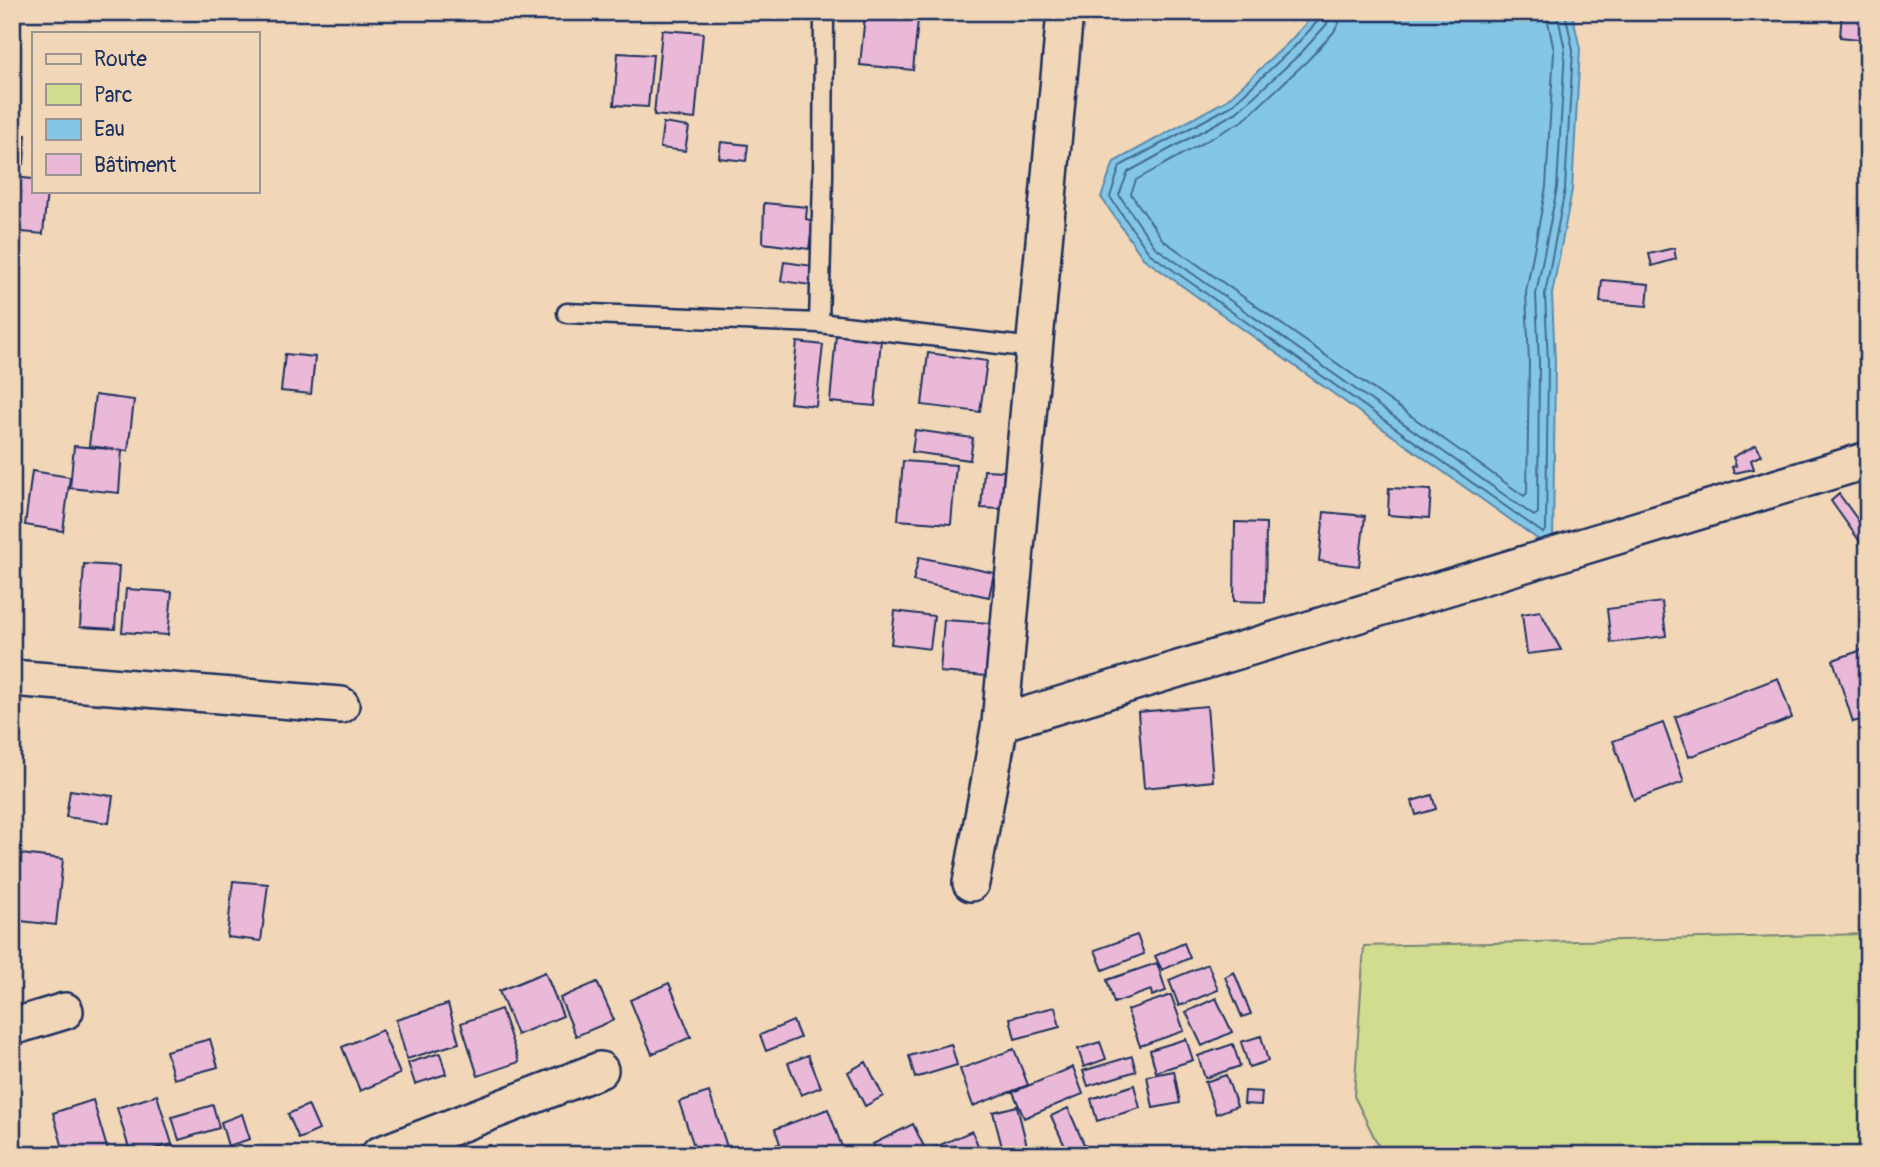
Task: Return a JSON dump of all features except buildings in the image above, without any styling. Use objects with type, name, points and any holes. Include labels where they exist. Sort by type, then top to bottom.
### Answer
[{"type":"street","points":[[971,883],[1000,723],[1065,12]]},
{"type":"street","points":[[1000,723],[1868,460]]},
{"type":"street","points":[[12,678],[341,705]]},
{"type":"street","points":[[12,1027],[65,1011]]},
{"type":"street","points":[[391,1152],[600,1070]]},
{"type":"lane","points":[[819,323],[824,12]]},
{"type":"lane","points":[[567,313],[819,323],[1034,348]]},
{"type":"green space","points":[[1868,934],[1868,1155],[1383,1155],[1354,1096],[1364,946]]},
{"type":"water","points":[[1316,12],[1572,12],[1580,49],[1572,190],[1552,294],[1555,363],[1553,550],[1143,258],[1101,197],[1114,162],[1227,100],[1289,42]]}]
